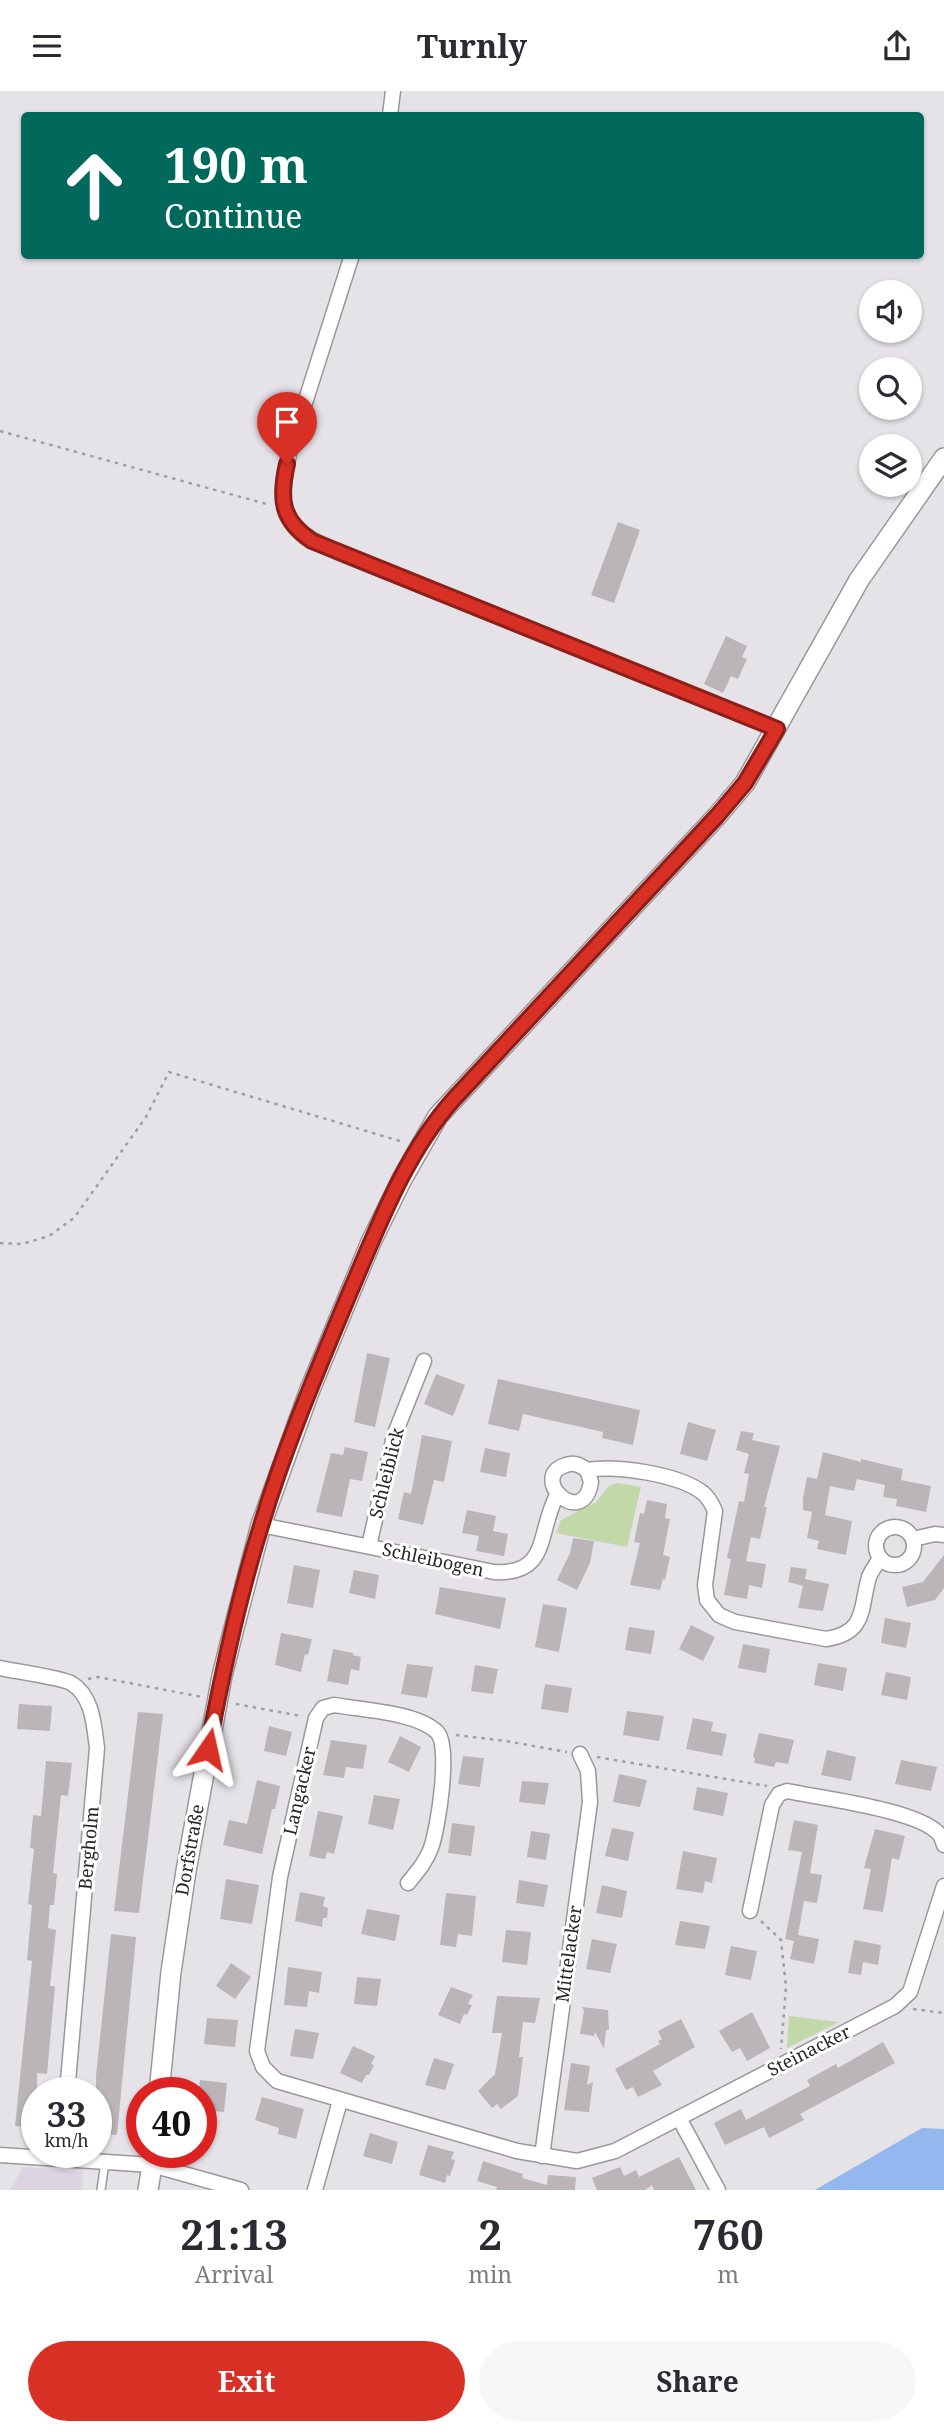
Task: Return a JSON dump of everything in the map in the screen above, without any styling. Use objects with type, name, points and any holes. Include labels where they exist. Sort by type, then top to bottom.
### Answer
[{"type":"street","points":[[390,112],[393,91]]},
{"type":"street","points":[[351,259],[290,450],[284,479],[284,508],[296,530],[312,541],[777,729]]},
{"type":"street","name":"Dorfstraße","points":[[161,2077],[171,1972],[184,1883],[218,1700],[261,1525],[333,1333],[371,1242],[418,1149],[438,1117],[745,783],[859,580],[944,458]]},
{"type":"street","name":"Schleiblick","points":[[369,1546],[394,1437],[424,1361]]},
{"type":"street","name":"Schleibogen","points":[[261,1525],[494,1572],[514,1572],[525,1568],[535,1559],[549,1511],[557,1495],[554,1476],[562,1466],[575,1464],[587,1470],[603,1467],[683,1481],[703,1493],[715,1511],[705,1585],[707,1600],[719,1615],[735,1622],[827,1639],[841,1637],[856,1626],[863,1609],[870,1575],[880,1558],[877,1553],[877,1539],[885,1529],[904,1529],[913,1539],[935,1534],[944,1535]]},
{"type":"street","points":[[557,1495],[576,1502],[587,1495],[592,1482],[587,1470]]},
{"type":"street","points":[[880,1558],[892,1565],[905,1562],[913,1552],[913,1539]]},
{"type":"street","points":[[0,1668],[71,1683]]},
{"type":"street","name":"Bergholm","points":[[68,2077],[97,1748],[94,1720],[87,1701],[71,1683]]},
{"type":"street","points":[[316,1718],[323,1708],[334,1705],[417,1720],[438,1733],[444,1746],[444,1770],[433,1844],[426,1860],[408,1884]]},
{"type":"street","name":"Langacker","points":[[316,1718],[280,1877],[257,2051],[264,2067],[277,2081],[340,2101],[542,2156],[577,2161],[615,2151],[679,2117]]},
{"type":"street","name":"Mittelacker","points":[[542,2156],[590,1802],[588,1771],[580,1754]]},
{"type":"street","points":[[750,1911],[772,1805],[779,1794],[787,1791],[905,1815],[933,1829],[939,1834],[944,1845]]},
{"type":"street","name":"Steinacker","points":[[679,2117],[895,2006],[910,1992],[944,1886]]},
{"type":"street","points":[[315,2190],[340,2101]]},
{"type":"street","points":[[679,2117],[718,2190]]},
{"type":"street","points":[[0,2155],[21,2155]]},
{"type":"street","points":[[148,2190],[152,2168]]},
{"type":"street","points":[[179,2168],[241,2190]]},
{"type":"lane","points":[[101,2190],[104,2168]]},
{"type":"path","points":[[0,431],[284,508]]},
{"type":"path","points":[[0,1243],[22,1244],[49,1236],[74,1218],[146,1117],[169,1072],[399,1140],[418,1149]]},
{"type":"path","points":[[71,1683],[98,1677],[316,1718]]},
{"type":"path","points":[[438,1733],[506,1741],[765,1785],[779,1794]]},
{"type":"path","points":[[750,1911],[781,1940],[786,1987],[780,2066]]},
{"type":"path","points":[[895,2006],[944,2013]]},
{"type":"shaded area","points":[[22,2168],[83,2172],[82,2190],[10,2190]]},
{"type":"green space","points":[[617,1483],[641,1487],[627,1547],[556,1533],[561,1520],[596,1502],[609,1486]]},
{"type":"green space","points":[[789,2016],[839,2022],[787,2048]]},
{"type":"water","points":[[922,2128],[944,2129],[944,2190],[815,2190]]},
{"type":"building","points":[[618,522],[640,530],[614,603],[591,595]]},
{"type":"building","points":[[726,636],[747,646],[742,657],[747,659],[738,679],[731,676],[723,693],[704,684]]},
{"type":"building","points":[[367,1353],[390,1358],[375,1427],[354,1422]]},
{"type":"building","points":[[436,1374],[465,1385],[453,1416],[424,1404]]},
{"type":"building","points":[[498,1379],[640,1410],[633,1445],[602,1438],[603,1432],[523,1414],[519,1431],[488,1424]]},
{"type":"building","points":[[688,1422],[716,1430],[707,1461],[680,1454]]},
{"type":"building","points":[[741,1431],[754,1433],[752,1440],[780,1446],[764,1507],[767,1507],[760,1539],[751,1537],[746,1561],[766,1564],[762,1588],[749,1585],[747,1599],[724,1595],[731,1559],[727,1558],[739,1501],[744,1502],[749,1474],[744,1473],[749,1454],[736,1450]]},
{"type":"building","points":[[422,1435],[452,1441],[444,1482],[434,1480],[423,1525],[398,1519],[404,1492],[411,1494]]},
{"type":"building","points":[[345,1447],[368,1452],[362,1481],[350,1479],[342,1517],[316,1512],[331,1453],[343,1455]]},
{"type":"building","points":[[485,1448],[510,1453],[506,1477],[480,1472]]},
{"type":"building","points":[[823,1452],[903,1469],[901,1480],[931,1486],[926,1512],[896,1506],[897,1499],[883,1497],[885,1485],[857,1479],[854,1491],[830,1486],[825,1515],[852,1521],[846,1555],[817,1549],[819,1541],[807,1538],[812,1512],[803,1510],[803,1498],[807,1477],[817,1479]]},
{"type":"building","points":[[647,1500],[667,1504],[665,1518],[670,1519],[663,1555],[670,1557],[660,1590],[630,1585],[640,1543],[634,1542],[640,1513],[644,1514]]},
{"type":"building","points":[[467,1510],[496,1516],[493,1531],[508,1534],[504,1556],[476,1551],[479,1536],[462,1533]]},
{"type":"building","points":[[573,1538],[594,1541],[590,1563],[577,1590],[557,1580],[570,1553]]},
{"type":"building","points":[[944,1555],[944,1588],[935,1600],[907,1607],[902,1587],[923,1582]]},
{"type":"building","points":[[294,1565],[320,1570],[313,1608],[287,1603]]},
{"type":"building","points":[[791,1567],[807,1569],[805,1579],[829,1584],[823,1611],[798,1608],[803,1586],[788,1582]]},
{"type":"building","points":[[354,1570],[379,1575],[375,1599],[349,1593]]},
{"type":"building","points":[[440,1587],[506,1598],[500,1629],[435,1614]]},
{"type":"building","points":[[543,1604],[567,1608],[559,1652],[535,1647]]},
{"type":"building","points":[[885,1618],[911,1623],[906,1648],[881,1643]]},
{"type":"building","points":[[691,1625],[715,1637],[703,1661],[679,1649]]},
{"type":"building","points":[[629,1627],[655,1631],[651,1654],[625,1650]]},
{"type":"building","points":[[281,1633],[312,1639],[301,1672],[275,1665]]},
{"type":"building","points":[[743,1644],[770,1649],[766,1673],[738,1668]]},
{"type":"building","points":[[333,1649],[361,1657],[359,1671],[351,1669],[348,1685],[327,1681]]},
{"type":"building","points":[[818,1663],[847,1668],[843,1691],[814,1685]]},
{"type":"building","points":[[407,1664],[433,1667],[427,1698],[401,1694]]},
{"type":"building","points":[[475,1665],[498,1669],[493,1694],[471,1691]]},
{"type":"building","points":[[886,1672],[911,1677],[907,1700],[881,1695]]},
{"type":"building","points":[[545,1684],[572,1688],[568,1713],[541,1709]]},
{"type":"building","points":[[19,1704],[52,1706],[50,1731],[17,1729]]},
{"type":"building","points":[[627,1711],[664,1716],[659,1741],[623,1735]]},
{"type":"building","points":[[138,1712],[163,1714],[139,1913],[114,1911]]},
{"type":"building","points":[[693,1718],[713,1722],[711,1731],[727,1734],[722,1756],[686,1749]]},
{"type":"building","points":[[269,1726],[292,1732],[286,1756],[264,1751]]},
{"type":"building","points":[[759,1733],[794,1740],[788,1764],[776,1762],[774,1767],[754,1763]]},
{"type":"building","points":[[400,1736],[421,1747],[409,1772],[388,1762]]},
{"type":"building","points":[[331,1740],[367,1745],[363,1769],[346,1767],[344,1778],[323,1775]]},
{"type":"building","points":[[827,1750],[856,1757],[851,1781],[821,1775]]},
{"type":"building","points":[[463,1756],[484,1758],[480,1787],[458,1784]]},
{"type":"building","points":[[901,1760],[937,1767],[931,1791],[895,1784]]},
{"type":"building","points":[[46,1761],[72,1763],[68,1796],[61,1795],[53,1873],[57,1874],[54,1905],[50,1905],[48,1928],[56,1930],[50,1986],[55,1986],[47,2074],[37,2073],[37,2077],[21,2077],[21,2127],[15,2126],[32,1961],[27,1960],[32,1905],[28,1904],[34,1849],[30,1848],[33,1815],[41,1816]]},
{"type":"building","points":[[619,1774],[647,1780],[640,1807],[613,1802]]},
{"type":"building","points":[[257,1780],[280,1786],[262,1854],[223,1845],[229,1820],[247,1824]]},
{"type":"building","points":[[522,1781],[549,1783],[545,1805],[519,1802]]},
{"type":"building","points":[[697,1787],[728,1793],[723,1816],[693,1810]]},
{"type":"building","points":[[374,1795],[400,1799],[393,1830],[368,1824]]},
{"type":"building","points":[[318,1811],[343,1816],[334,1854],[327,1852],[325,1859],[309,1856]]},
{"type":"building","points":[[794,1820],[818,1825],[810,1873],[822,1875],[817,1903],[804,1901],[798,1935],[819,1939],[814,1964],[790,1959],[794,1941],[785,1939],[802,1852],[788,1850]]},
{"type":"building","points":[[452,1823],[475,1826],[471,1856],[448,1853]]},
{"type":"building","points":[[612,1828],[634,1832],[628,1861],[605,1856]]},
{"type":"building","points":[[875,1829],[905,1836],[899,1860],[892,1858],[883,1912],[863,1909],[871,1869],[864,1868]]},
{"type":"building","points":[[531,1831],[550,1834],[546,1860],[527,1857]]},
{"type":"building","points":[[683,1851],[717,1858],[712,1883],[705,1881],[703,1893],[676,1889]]},
{"type":"building","points":[[226,1879],[259,1885],[252,1924],[220,1919]]},
{"type":"building","points":[[519,1880],[548,1885],[544,1907],[516,1903]]},
{"type":"building","points":[[602,1885],[627,1891],[622,1918],[596,1913]]},
{"type":"building","points":[[300,1892],[325,1897],[323,1906],[328,1908],[327,1918],[323,1918],[322,1927],[295,1921]]},
{"type":"building","points":[[446,1893],[476,1896],[472,1936],[458,1934],[456,1947],[440,1945]]},
{"type":"building","points":[[367,1909],[400,1915],[395,1941],[361,1934]]},
{"type":"building","points":[[680,1921],[710,1926],[705,1949],[675,1945]]},
{"type":"building","points":[[506,1930],[531,1932],[527,1965],[502,1962]]},
{"type":"building","points":[[111,1934],[136,1937],[117,2135],[112,2135],[112,2077],[96,2076]]},
{"type":"building","points":[[592,1939],[617,1944],[610,1973],[586,1969]]},
{"type":"building","points":[[854,1940],[881,1945],[878,1965],[863,1962],[861,1975],[848,1973]]},
{"type":"building","points":[[731,1946],[757,1951],[751,1980],[725,1975]]},
{"type":"building","points":[[231,1963],[251,1977],[235,1999],[216,1986]]},
{"type":"building","points":[[288,1967],[322,1972],[319,1993],[309,1991],[307,2007],[284,2005]]},
{"type":"building","points":[[357,1977],[381,1979],[377,2006],[354,2004]]},
{"type":"building","points":[[451,1987],[473,1995],[468,2004],[472,2005],[460,2024],[438,2015]]},
{"type":"building","points":[[497,1996],[540,1998],[535,2023],[523,2022],[519,2057],[523,2057],[518,2096],[501,2109],[497,2104],[492,2108],[478,2091],[495,2074],[502,2033],[492,2033]]},
{"type":"building","points":[[582,2007],[608,2010],[609,2030],[606,2030],[604,2049],[595,2032],[594,2036],[580,2034],[584,2011]]},
{"type":"building","points":[[752,2012],[770,2048],[747,2061],[740,2048],[732,2052],[719,2031]]},
{"type":"building","points":[[207,2018],[238,2020],[235,2047],[204,2044]]},
{"type":"building","points":[[681,2019],[695,2047],[653,2071],[662,2085],[638,2097],[633,2087],[626,2090],[615,2069],[660,2044],[658,2041],[662,2039],[658,2031]]},
{"type":"building","points":[[295,2029],[319,2033],[313,2059],[290,2056]]},
{"type":"building","points":[[883,2042],[895,2063],[800,2114],[804,2120],[769,2138],[764,2127],[725,2145],[714,2123],[741,2109],[746,2120],[810,2086],[807,2080],[836,2064],[838,2068]]},
{"type":"building","points":[[353,2046],[375,2056],[371,2064],[374,2065],[362,2083],[340,2073]]},
{"type":"building","points":[[434,2058],[454,2064],[445,2090],[425,2085]]},
{"type":"building","points":[[571,2063],[590,2066],[587,2085],[593,2082],[589,2112],[564,2110]]},
{"type":"building","points":[[217,2082],[227,2083],[224,2112],[217,2111]]},
{"type":"building","points":[[262,2097],[304,2109],[296,2139],[278,2134],[279,2128],[255,2120]]},
{"type":"building","points":[[370,2133],[398,2142],[392,2164],[363,2156]]},
{"type":"building","points":[[428,2145],[454,2152],[451,2159],[455,2160],[445,2183],[419,2175]]},
{"type":"building","points":[[679,2157],[696,2190],[654,2190],[652,2185],[645,2190],[597,2190],[592,2178],[620,2167],[624,2176],[636,2170],[639,2177]]},
{"type":"building","points":[[483,2161],[523,2174],[522,2178],[547,2185],[548,2175],[576,2177],[575,2190],[496,2190],[497,2187],[477,2181]]},
{"type":"route","points":[[208,1749],[222,1676],[261,1525],[333,1333],[371,1242],[410,1164],[438,1117],[745,783],[777,729],[312,541],[296,530],[284,508],[287,464]]}]
